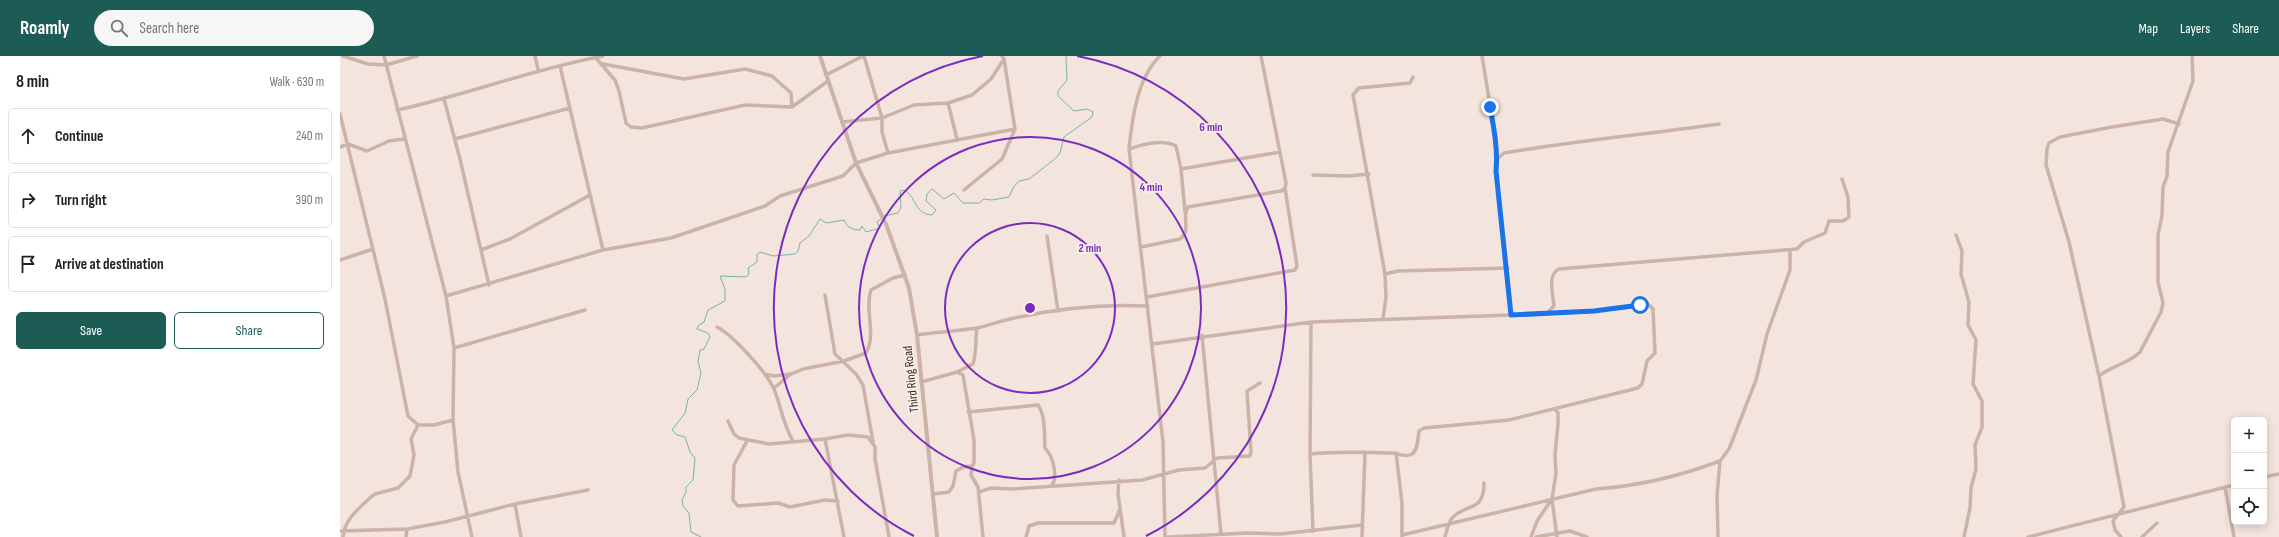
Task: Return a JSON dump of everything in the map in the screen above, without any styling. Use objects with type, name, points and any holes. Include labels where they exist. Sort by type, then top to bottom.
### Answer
[{"type":"street","points":[[343,56],[368,64],[386,65],[417,56]]},
{"type":"street","points":[[384,56],[446,296],[454,348],[453,420],[458,472],[472,537]]},
{"type":"street","points":[[535,56],[538,69]]},
{"type":"street","points":[[397,110],[444,100],[538,69],[560,66],[603,56]]},
{"type":"street","points":[[820,56],[856,163],[886,224]]},
{"type":"street","points":[[826,75],[863,56],[882,118],[882,132],[888,153]]},
{"type":"street","points":[[1160,56],[1153,63],[1134,106],[1128,149],[1153,344],[1165,474],[1165,537]]},
{"type":"street","points":[[1147,297],[1295,270],[1297,266],[1280,152],[1260,56]]},
{"type":"street","points":[[1482,56],[1493,123],[1497,159],[1496,171],[1508,268],[1511,315]]},
{"type":"street","points":[[2099,376],[2134,358],[2140,352],[2161,312],[2163,303],[2158,282],[2158,235],[2162,216],[2163,187],[2166,176],[2168,152],[2179,124],[2193,80],[2192,56]]},
{"type":"street","points":[[595,57],[603,64],[615,80],[619,91],[624,119],[628,126],[631,127],[642,128],[745,106],[792,107],[828,82]]},
{"type":"street","points":[[842,122],[882,118],[914,105],[948,103],[972,95],[991,79],[1003,58]]},
{"type":"street","points":[[964,190],[1002,158],[1015,128],[1003,58]]},
{"type":"street","points":[[603,64],[684,79],[745,69],[772,76],[791,93],[792,107]]},
{"type":"street","points":[[560,66],[603,250]]},
{"type":"street","points":[[1383,318],[1386,298],[1385,274],[1369,174],[1354,101],[1355,91],[1359,88],[1410,83],[1413,77]]},
{"type":"street","points":[[444,100],[455,139],[489,285]]},
{"type":"street","points":[[948,103],[957,139]]},
{"type":"street","points":[[455,139],[570,108]]},
{"type":"street","points":[[340,114],[373,249],[408,416],[418,425],[434,425],[453,420]]},
{"type":"street","points":[[2121,537],[2115,530],[2114,522],[2121,514],[2124,507],[2099,376],[2072,257],[2046,165],[2046,148],[2049,143],[2060,137],[2112,127],[2163,119],[2179,124]]},
{"type":"street","points":[[1497,159],[1504,153],[1576,141],[1719,124]]},
{"type":"street","points":[[446,296],[489,285],[603,250],[671,238],[765,206],[780,196],[843,176],[856,163],[888,153],[1015,128]]},
{"type":"street","points":[[340,147],[348,144],[367,151],[389,141],[404,138]]},
{"type":"street","points":[[1128,149],[1140,145],[1170,142],[1176,146],[1181,170],[1186,232],[1184,236],[1180,239],[1141,247]]},
{"type":"street","points":[[1181,170],[1280,152]]},
{"type":"street","points":[[1313,175],[1348,176],[1369,174]]},
{"type":"street","points":[[1546,314],[1554,306],[1552,277],[1555,271],[1559,268],[1790,251],[1825,233],[1829,222],[1843,221],[1849,217],[1848,197],[1842,179]]},
{"type":"street","points":[[1185,212],[1188,207],[1281,191],[1285,188]]},
{"type":"street","points":[[481,250],[510,239],[590,195]]},
{"type":"street","name":"Third Ring Road","points":[[886,224],[905,275],[917,335],[937,537]]},
{"type":"street","points":[[1956,235],[1962,251],[1961,274],[1969,302],[1968,325],[1976,340],[1973,384],[1982,401],[1982,427],[1975,445],[1976,469],[1971,488],[1970,508],[1964,537]]},
{"type":"street","points":[[1047,236],[1058,311]]},
{"type":"street","points":[[340,260],[373,249]]},
{"type":"street","points":[[1718,537],[1717,496],[1720,461],[1729,449],[1756,380],[1767,334],[1790,270],[1790,251]]},
{"type":"street","points":[[1385,274],[1398,271],[1508,268]]},
{"type":"street","points":[[774,388],[791,374],[803,369],[844,361],[866,353],[870,346],[868,310],[871,290],[893,278],[905,275]]},
{"type":"street","points":[[825,296],[835,354],[844,361],[863,385],[865,404],[873,435],[889,537]]},
{"type":"street","points":[[917,335],[948,330],[977,328],[1007,320],[1058,311],[1119,305],[1148,306]]},
{"type":"street","points":[[1153,344],[1202,335],[1311,322],[1383,318],[1486,318],[1511,315],[1594,311],[1640,305],[1649,305],[1653,309],[1655,353],[1647,361],[1641,386],[1509,420],[1424,428],[1419,431],[1416,449],[1413,454],[1408,456],[1396,453],[1365,452],[1310,454]]},
{"type":"street","points":[[454,348],[585,310]]},
{"type":"street","points":[[1311,322],[1310,454],[1313,531]]},
{"type":"street","points":[[717,327],[727,332],[774,388],[779,408],[793,441]]},
{"type":"street","points":[[921,382],[957,372],[973,364],[976,356],[975,340],[977,328]]},
{"type":"street","points":[[1202,335],[1221,534]]},
{"type":"street","points":[[761,371],[766,376],[791,374]]},
{"type":"street","points":[[957,372],[963,375],[968,412],[974,440],[974,463],[972,466],[971,476],[978,487],[979,492],[983,537]]},
{"type":"street","points":[[979,492],[991,488],[1052,486],[1119,480],[1138,480],[1179,470],[1205,468],[1217,458],[1250,456],[1252,452],[1247,391],[1260,383]]},
{"type":"street","points":[[968,412],[1038,405],[1042,412],[1046,440],[1045,448],[1051,456],[1055,474],[1052,486]]},
{"type":"street","points":[[1555,409],[1558,413],[1555,455],[1556,473],[1552,499],[1557,537]]},
{"type":"street","points":[[728,421],[734,434],[747,441],[769,444],[825,439],[848,435],[868,437],[873,435]]},
{"type":"street","points":[[343,537],[342,531],[354,513],[375,494],[398,488],[406,482],[413,467],[414,455],[411,439],[418,425]]},
{"type":"street","points":[[868,437],[873,442]]},
{"type":"street","points":[[825,439],[844,537]]},
{"type":"street","points":[[747,441],[734,465],[733,500],[738,506],[778,504],[790,507],[825,500],[838,501]]},
{"type":"street","points":[[1362,537],[1365,452]]},
{"type":"street","points":[[1396,453],[1402,503],[1402,536],[1596,488],[1628,486],[1654,481],[1720,461]]},
{"type":"street","points":[[933,494],[949,492],[953,486],[956,471],[963,467],[972,466]]},
{"type":"street","points":[[2267,477],[2279,474]]},
{"type":"street","points":[[1119,480],[1120,509],[1124,537]]},
{"type":"street","points":[[1445,537],[1448,525],[1453,517],[1478,504],[1482,498],[1484,483]]},
{"type":"street","points":[[2028,537],[2231,486]]},
{"type":"street","points":[[2225,487],[2234,537]]},
{"type":"street","points":[[342,531],[407,529],[445,522],[515,504],[588,490]]},
{"type":"street","points":[[1531,537],[1537,521],[1552,499]]},
{"type":"street","points":[[515,504],[521,537]]},
{"type":"street","points":[[1026,537],[1029,526],[1038,523],[1114,523],[1120,509]]},
{"type":"street","points":[[2142,537],[2157,523]]},
{"type":"street","points":[[1168,537],[1216,536],[1221,534],[1280,536],[1362,525]]},
{"type":"street","points":[[406,537],[407,529]]},
{"type":"street","points":[[1536,537],[1557,532],[1570,531],[1587,537]]},
{"type":"waterway","points":[[884,216],[898,213],[901,208],[900,191],[905,190],[922,212],[932,215],[936,210],[926,201],[927,194],[932,189],[944,199],[954,193],[963,203],[979,203],[984,199],[992,200],[1009,197],[1013,188],[1019,181],[1029,179],[1056,158],[1060,153],[1064,137],[1092,117],[1093,112],[1087,109],[1074,111],[1058,96],[1058,91],[1067,80],[1066,56]]},
{"type":"waterway","points":[[701,537],[691,532],[689,513],[683,506],[682,500],[686,492],[686,487],[693,480],[695,458],[690,452],[685,437],[677,435],[672,430],[685,413],[688,399],[697,390],[701,373],[698,361],[700,350],[704,349],[710,337],[708,333],[697,329],[698,326],[704,322],[708,310],[725,301],[725,289],[720,276],[746,277],[749,274],[748,268],[757,262],[757,254],[760,252],[773,256],[795,254],[798,251],[800,243],[809,236],[820,219],[826,223],[844,220],[850,228],[860,230],[862,226],[866,232],[880,228],[877,222],[882,218]]},
{"type":"route","points":[[1490,107],[1497,159],[1496,171],[1508,268],[1511,315],[1594,311],[1640,305]]}]
